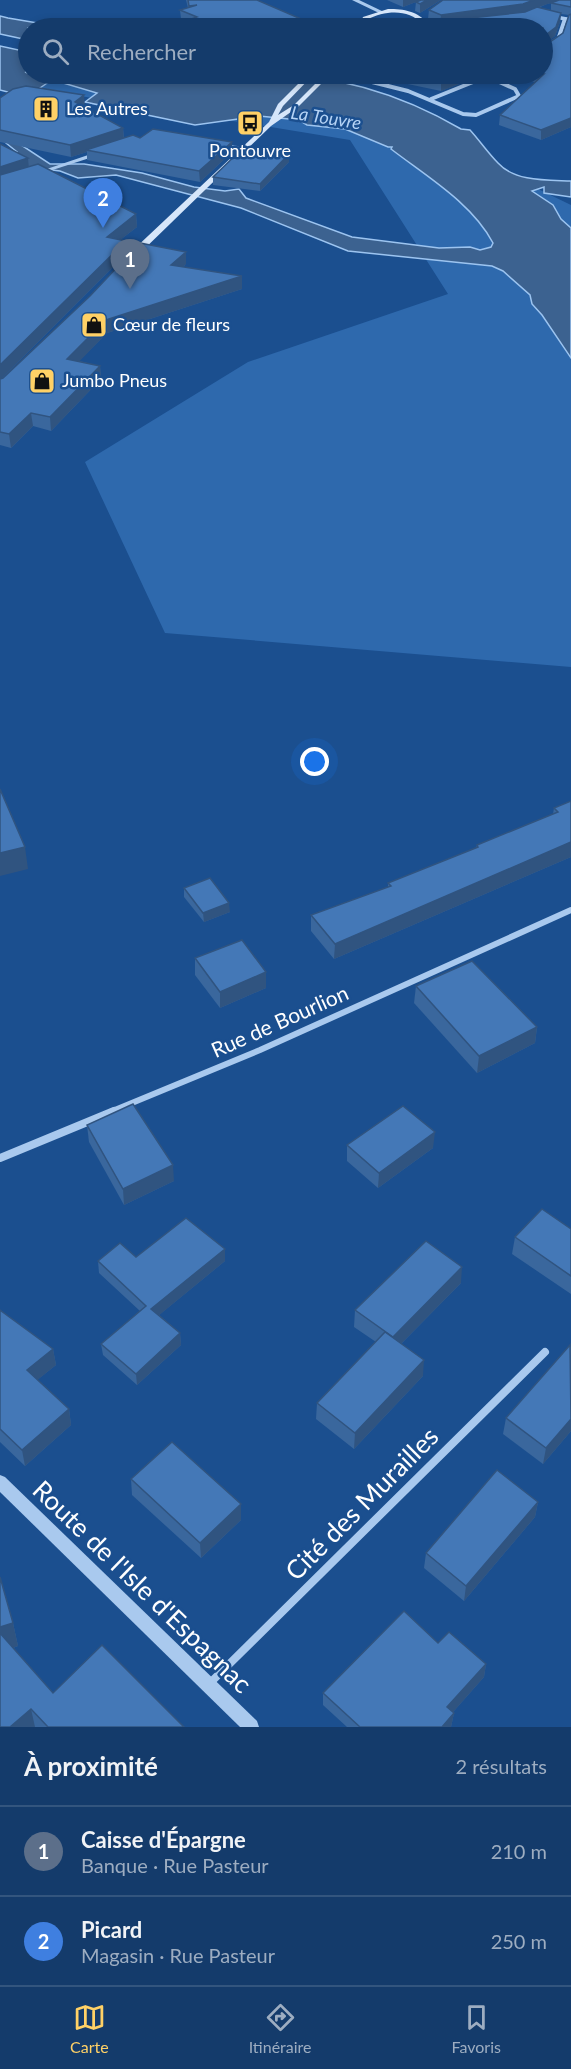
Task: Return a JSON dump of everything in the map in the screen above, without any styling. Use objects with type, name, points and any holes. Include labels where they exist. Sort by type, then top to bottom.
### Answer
[{"type":"main road","points":[[401,12],[417,7]]},
{"type":"main road","points":[[364,18],[381,12],[401,12],[423,16],[424,18]]},
{"type":"main road","points":[[271,123],[280,105],[301,84]]},
{"type":"main road","points":[[126,263],[243,149],[271,123],[296,106],[318,84]]},
{"type":"street","points":[[355,0],[381,12]]},
{"type":"street","points":[[537,13],[568,20],[559,39],[553,44]]},
{"type":"street","points":[[377,84],[431,99],[463,114],[476,115],[519,96],[515,89],[504,84]]},
{"type":"street","points":[[431,99],[467,84]]},
{"type":"street","points":[[207,143],[243,149]]},
{"type":"street","points":[[23,177],[112,149]]},
{"type":"street","name":"Rue de Bourlion","points":[[0,1158],[260,1050],[571,910]]},
{"type":"street","name":"Cité des Murailles","points":[[208,1685],[545,1352]]},
{"type":"street","name":"Route de l'Isle d'Espagnac","points":[[0,1482],[251,1727]]},
{"type":"shaded area","points":[[18,64],[18,83],[0,79]]},
{"type":"shaded area","points":[[23,84],[164,84],[451,147],[571,205],[571,667],[165,633],[85,462],[248,362],[448,294],[350,140],[68,94]]},
{"type":"water","points":[[0,16],[18,20],[18,38],[0,34]]},
{"type":"water","points":[[0,46],[18,50],[18,84],[46,84],[27,97],[0,90]]},
{"type":"water","name":"La Touvre","points":[[67,84],[350,84],[391,96],[461,129],[470,130],[498,163],[513,174],[532,179],[571,181],[571,197],[544,193],[544,187],[532,191],[553,205],[561,219],[571,228],[571,358],[532,304],[530,295],[503,271],[492,266],[348,251],[241,208],[116,175],[78,178],[60,171],[28,167],[14,154],[17,152],[1,139],[0,113],[12,139],[50,164],[84,164],[142,173],[194,187],[225,191],[239,189],[246,198],[352,237],[439,248],[470,247],[480,250],[491,247],[493,243],[473,215],[461,203],[391,149],[392,147],[345,129],[307,125],[299,120],[259,116],[195,125],[85,102],[97,93]]},
{"type":"building","points":[[188,0],[257,0],[299,18],[194,18],[197,17],[180,10],[197,5],[189,6]]},
{"type":"building","points":[[443,0],[534,0],[523,4],[441,15],[429,10]]},
{"type":"building","points":[[571,0],[571,7],[551,3]]},
{"type":"building","points":[[537,7],[561,13],[553,29],[553,18],[470,18],[525,12]]},
{"type":"building","points":[[571,14],[571,118],[541,130],[500,115],[533,84],[553,84],[553,40],[563,33]]},
{"type":"building","points":[[26,86],[84,95],[75,102],[123,128],[70,145],[0,130],[0,98],[13,89]]},
{"type":"building","points":[[153,129],[232,142],[199,171],[86,150],[133,135],[140,138]]},
{"type":"building","points":[[0,144],[28,158],[0,167]]},
{"type":"building","points":[[244,147],[289,154],[260,184],[213,177]]},
{"type":"building","points":[[38,164],[136,214],[107,237],[126,241],[0,365],[0,175]]},
{"type":"building","points":[[140,243],[186,252],[171,265],[242,276],[106,320],[67,359],[100,366],[50,417],[31,413],[9,434],[0,432],[0,379],[90,296]]},
{"type":"building","points":[[0,789],[25,847],[0,853]]},
{"type":"building","points":[[571,801],[571,842],[335,944],[311,915],[391,886],[388,883],[558,812],[554,808]]},
{"type":"building","points":[[210,878],[229,903],[203,913],[184,888]]},
{"type":"building","points":[[242,940],[266,972],[220,992],[195,958]]},
{"type":"building","points":[[472,961],[537,1027],[479,1056],[416,986]]},
{"type":"building","points":[[133,1104],[173,1165],[123,1189],[87,1125]]},
{"type":"building","points":[[403,1106],[435,1132],[379,1173],[347,1145]]},
{"type":"building","points":[[542,1209],[571,1229],[571,1276],[515,1237]]},
{"type":"building","points":[[186,1218],[225,1249],[151,1309],[180,1333],[136,1374],[101,1344],[146,1306],[98,1261],[120,1243],[136,1257]]},
{"type":"building","points":[[426,1241],[462,1267],[393,1337],[355,1310]]},
{"type":"building","points":[[0,1310],[53,1349],[27,1370],[69,1409],[22,1450],[0,1429]]},
{"type":"building","points":[[385,1332],[424,1360],[355,1433],[317,1403]]},
{"type":"building","points":[[570,1345],[571,1419],[546,1448],[506,1418]]},
{"type":"building","points":[[172,1442],[241,1504],[200,1543],[131,1479]]},
{"type":"building","points":[[497,1470],[538,1502],[466,1586],[426,1553]]},
{"type":"building","points":[[0,1577],[13,1623],[0,1627]]},
{"type":"building","points":[[404,1611],[438,1643],[449,1632],[486,1664],[447,1707],[454,1713],[442,1727],[360,1727],[323,1693]]},
{"type":"building","points":[[0,1633],[53,1693],[102,1645],[184,1727],[48,1727],[31,1709],[10,1727],[0,1727]]},
{"type":"place","name":"Les Autres","points":[[46,109]]},
{"type":"place","name":"Pontouvre","points":[[250,123]]},
{"type":"place","name":"Picard","points":[[103,228]]},
{"type":"place","name":"Caisse d'Épargne","points":[[130,289]]},
{"type":"place","name":"Cœur de fleurs","points":[[94,325]]},
{"type":"place","name":"Jumbo Pneus","points":[[42,381]]}]
